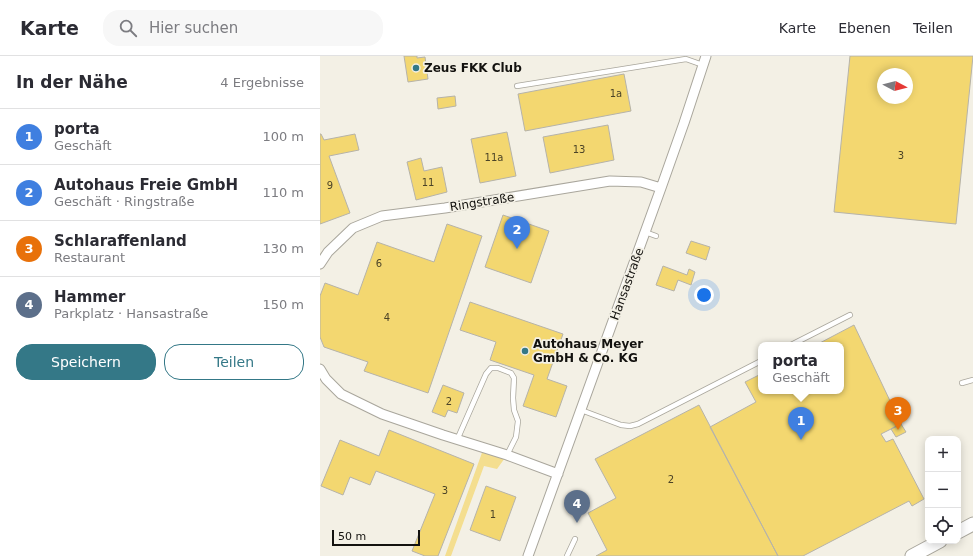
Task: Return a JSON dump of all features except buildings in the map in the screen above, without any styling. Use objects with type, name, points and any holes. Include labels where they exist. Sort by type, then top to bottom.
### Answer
[{"type":"street","name":"Hansastraße","points":[[528,556],[661,188],[704,60]]},
{"type":"street","name":"Ringstraße","points":[[320,264],[328,252],[353,228],[382,216],[445,208],[610,181],[641,182],[661,188]]},
{"type":"street","points":[[320,369],[326,379],[341,394],[382,414],[457,440],[507,455],[558,474]]},
{"type":"street","points":[[961,530],[973,524]]},
{"type":"street","points":[[912,556],[934,544]]},
{"type":"lane","points":[[517,86],[686,59],[704,60]]},
{"type":"lane","points":[[645,232],[656,236]]},
{"type":"lane","points":[[797,342],[850,315]]},
{"type":"lane","points":[[581,410],[621,425],[630,426],[638,424],[758,363]]},
{"type":"lane","points":[[457,440],[486,374],[491,368],[498,368],[511,373],[514,378],[513,398],[518,421],[516,437],[507,455]]},
{"type":"lane","points":[[962,383],[973,380]]},
{"type":"lane","points":[[567,556],[575,539]]},
{"type":"shaded area","points":[[484,447],[507,455],[497,469],[484,466],[451,556],[445,556]]},
{"type":"place","name":"Zeus FKK Club","points":[[416,68]]},
{"type":"place","name":"Autohaus Freie GmbH","points":[[517,249]]},
{"type":"place","name":"Autohaus Meyer GmbH & Co. KG","points":[[525,351]]},
{"type":"place","name":"Schlaraffenland","points":[[898,430]]},
{"type":"place","name":"porta","points":[[801,440]]},
{"type":"place","name":"Hammer","points":[[577,523]]}]
